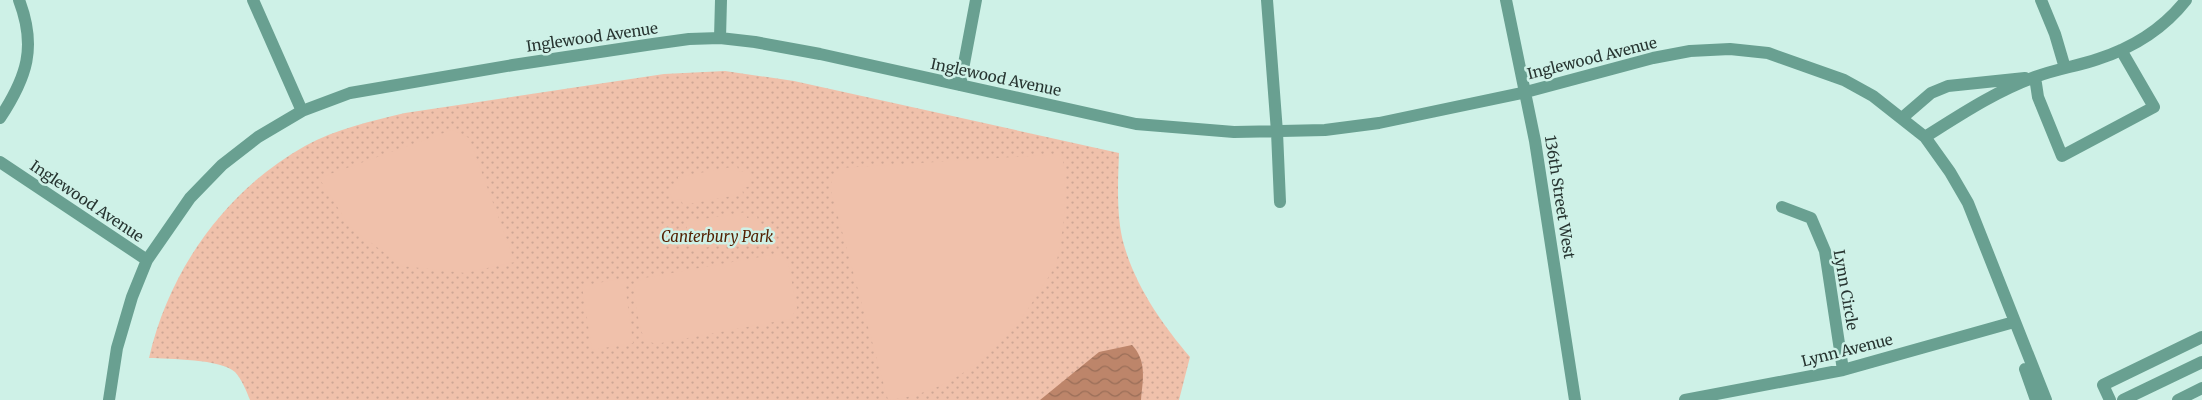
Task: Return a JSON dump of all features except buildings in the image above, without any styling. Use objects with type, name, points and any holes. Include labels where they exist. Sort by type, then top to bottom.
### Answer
[{"type":"street","points":[[0,118],[14,96],[26,67],[29,50],[28,28],[19,0]]},
{"type":"street","points":[[253,0],[302,111]]},
{"type":"street","points":[[720,38],[722,0]]},
{"type":"street","points":[[960,85],[976,0]]},
{"type":"street","points":[[1267,0],[1277,132],[1280,202]]},
{"type":"street","name":"136th Street West","points":[[1506,0],[1535,140],[1575,400]]},
{"type":"street","points":[[2041,0],[2055,34],[2065,68]]},
{"type":"street","points":[[1925,138],[1984,100],[2035,77],[2098,59],[2121,50],[2154,31],[2178,10],[2186,0]]},
{"type":"street","name":"Inglewood Avenue","points":[[0,162],[147,260],[190,198],[222,165],[258,137],[302,111],[350,93],[689,39],[720,38],[820,54],[1136,124],[1234,132],[1325,130],[1379,124],[1526,92],[1690,50],[1730,50],[1768,53],[1844,80],[1873,96],[1925,138],[1950,172],[1968,203],[2000,283],[2013,323]]},
{"type":"street","points":[[2035,77],[2038,97],[2062,156],[2154,107],[2121,50]]},
{"type":"street","points":[[1902,118],[1931,93],[1948,86],[2035,77]]},
{"type":"street","name":"Lynn Circle","points":[[1782,207],[1811,218],[1825,251],[1843,370]]},
{"type":"street","points":[[109,400],[119,339],[132,297],[147,260]]},
{"type":"street","points":[[2013,323],[2023,365],[2036,400]]},
{"type":"street","points":[[2013,323],[2046,400]]},
{"type":"street","name":"Lynn Avenue","points":[[1684,400],[1843,370],[2013,323]]},
{"type":"street","points":[[2110,400],[2103,384],[2202,337]]},
{"type":"street","points":[[2122,400],[2202,362]]},
{"type":"street","points":[[2178,400],[2202,388]]},
{"type":"green space","name":"Canterbury Park","points":[[725,71],[794,81],[1119,153],[1118,199],[1121,234],[1129,261],[1151,304],[1190,357],[1179,400],[250,400],[240,378],[228,368],[218,364],[194,360],[149,358],[158,325],[171,294],[186,264],[205,236],[226,209],[250,185],[276,164],[317,140],[354,126],[405,113],[664,74]]},
{"type":"green space","points":[[452,130],[469,138],[515,262],[465,273],[402,266],[350,227],[319,178]]},
{"type":"green space","points":[[1062,154],[1065,177],[1065,211],[1057,262],[1027,310],[1012,330],[995,347],[957,377],[935,388],[912,396],[888,400],[830,187],[834,174],[841,168]]},
{"type":"green space","points":[[737,166],[739,172],[749,170],[751,186],[742,188],[743,194],[683,205],[681,199],[672,201],[669,185],[679,183],[678,177]]},
{"type":"green space","points":[[746,212],[747,218],[757,216],[760,231],[750,233],[751,240],[691,250],[690,245],[680,246],[677,231],[687,229],[686,222]]},
{"type":"green space","points":[[777,254],[783,256],[788,262],[797,308],[790,319],[656,344],[644,340],[634,292],[636,284],[644,278]]},
{"type":"green space","points":[[624,278],[633,343],[592,350],[582,286]]},
{"type":"water","points":[[1132,345],[1137,351],[1142,364],[1141,400],[1040,400],[1099,352]]}]
